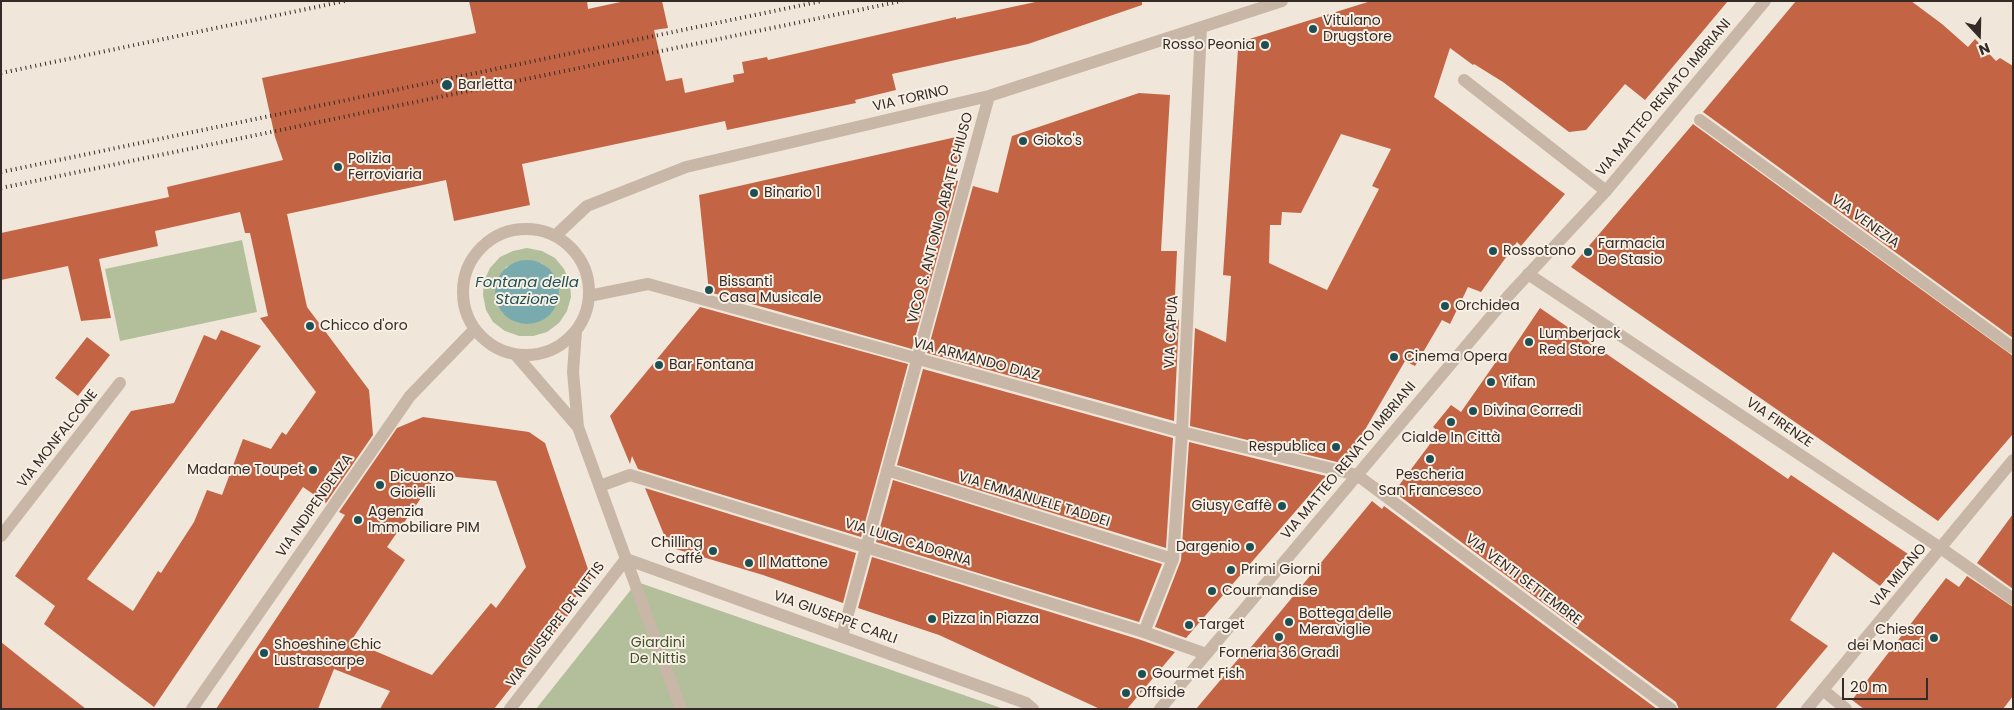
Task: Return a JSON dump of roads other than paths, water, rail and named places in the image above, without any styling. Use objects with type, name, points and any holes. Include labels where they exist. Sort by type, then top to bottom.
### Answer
[{"type":"street","name":"VIA TORINO","points":[[555,236],[587,206],[686,167],[989,96],[1282,1]]},
{"type":"street","name":"VIA MATTEO RENATO IMBRIANI","points":[[1160,709],[1357,474],[1528,274],[1606,191],[1765,1]]},
{"type":"street","name":"VIA CAPUA","points":[[1144,632],[1173,559],[1182,432],[1201,27]]},
{"type":"street","name":"VIA MATTEO RENATO IMBRIANI","points":[[1464,80],[1606,191]]},
{"type":"street","name":"VICO S. ANTONIO ABATE CHIUSO","points":[[842,636],[989,96]]},
{"type":"street","name":"VIA VENEZIA","points":[[1700,120],[2013,348]]},
{"type":"street","points":[[518,230],[537,230],[555,236],[570,247],[581,261],[588,278],[589,296],[585,314],[576,331],[559,346],[538,354],[515,354],[499,349],[474,330],[464,303],[464,281],[471,261],[483,246],[499,235],[518,230]]},
{"type":"street","name":"VIA FIRENZE","points":[[1528,274],[2013,598]]},
{"type":"street","name":"VIA ARMANDO DIAZ","points":[[589,296],[648,284],[1182,432],[1357,474]]},
{"type":"street","name":"VIA INDIPENDENZA","points":[[192,709],[410,396],[474,330]]},
{"type":"street","points":[[576,331],[574,372],[578,427],[681,709]]},
{"type":"street","points":[[515,354],[578,427]]},
{"type":"street","name":"VIA MONFALCONE","points":[[1,536],[120,383]]},
{"type":"street","name":"VIA MILANO","points":[[1806,709],[1942,549],[2013,460]]},
{"type":"street","name":"VIA EMMANUELE TADDEI","points":[[887,470],[1173,559]]},
{"type":"street","name":"VIA VENTI SETTEMBRE","points":[[1357,474],[1670,709]]},
{"type":"street","name":"VIA LUIGI CADORNA","points":[[600,486],[630,475],[1144,632],[1206,654]]},
{"type":"street","name":"VIA GIUSEPPE CARLI","points":[[626,559],[1026,703],[1033,709]]},
{"type":"street","name":"VIA GIUSEPPE DE NITTIS","points":[[510,709],[626,559]]},
{"type":"street","points":[[1823,690],[1846,709]]},
{"type":"water","name":"Fontana della Stazione","points":[[527,260],[539,263],[550,269],[556,280],[559,292],[556,304],[550,315],[539,321],[527,324],[515,321],[504,315],[498,304],[495,292],[498,280],[504,269],[515,263]]},
{"type":"railway","points":[[1,73],[345,1]]},
{"type":"railway","points":[[1,172],[822,1]]},
{"type":"railway","points":[[1,188],[902,1]]},
{"type":"place","name":"Vitulano Drugstore","points":[[1313,29]]},
{"type":"place","name":"Rosso Peonia","points":[[1265,45]]},
{"type":"place","name":"Barletta","points":[[447,85]]},
{"type":"place","name":"Gioko's","points":[[1023,141]]},
{"type":"place","name":"Polizia Ferroviaria","points":[[338,167]]},
{"type":"place","name":"Binario 1","points":[[754,193]]},
{"type":"place","name":"Rossotono","points":[[1493,251]]},
{"type":"place","name":"Farmacia De Stasio","points":[[1588,252]]},
{"type":"place","name":"Bissanti Casa Musicale","points":[[709,290]]},
{"type":"place","name":"Orchidea","points":[[1445,306]]},
{"type":"place","name":"Chicco d'oro","points":[[310,326]]},
{"type":"place","name":"Lumberjack Red Store","points":[[1529,342]]},
{"type":"place","name":"Cinema Opera","points":[[1394,357]]},
{"type":"place","name":"Bar Fontana","points":[[659,365]]},
{"type":"place","name":"Yifan","points":[[1491,382]]},
{"type":"place","name":"Divina Corredi","points":[[1473,411]]},
{"type":"place","name":"Cialde In Città","points":[[1451,422]]},
{"type":"place","name":"Respublica","points":[[1336,447]]},
{"type":"place","name":"Pescheria San Francesco","points":[[1430,459]]},
{"type":"place","name":"Madame Toupet","points":[[313,470]]},
{"type":"place","name":"Dicuonzo Gioielli","points":[[380,485]]},
{"type":"place","name":"Giusy Caffè","points":[[1282,506]]},
{"type":"place","name":"Agenzia Immobiliare PIM","points":[[358,520]]},
{"type":"place","name":"Dargenio","points":[[1250,547]]},
{"type":"place","name":"Chilling Caffé","points":[[713,551]]},
{"type":"place","name":"Il Mattone","points":[[749,563]]},
{"type":"place","name":"Primi Giorni","points":[[1231,570]]},
{"type":"place","name":"Courmandise","points":[[1212,591]]},
{"type":"place","name":"Pizza in Piazza","points":[[932,619]]},
{"type":"place","name":"Bottega delle Meraviglie","points":[[1289,622]]},
{"type":"place","name":"Target","points":[[1189,625]]},
{"type":"place","name":"Forneria 36 Gradi","points":[[1279,637]]},
{"type":"place","name":"Chiesa dei Monaci","points":[[1934,638]]},
{"type":"place","name":"Shoeshine Chic Lustrascarpe","points":[[264,653]]},
{"type":"place","name":"Gourmet Fish","points":[[1142,674]]},
{"type":"place","name":"Offside","points":[[1126,693]]},
{"type":"park label","name":"Giardini De Nittis","points":[[658,652]]}]
